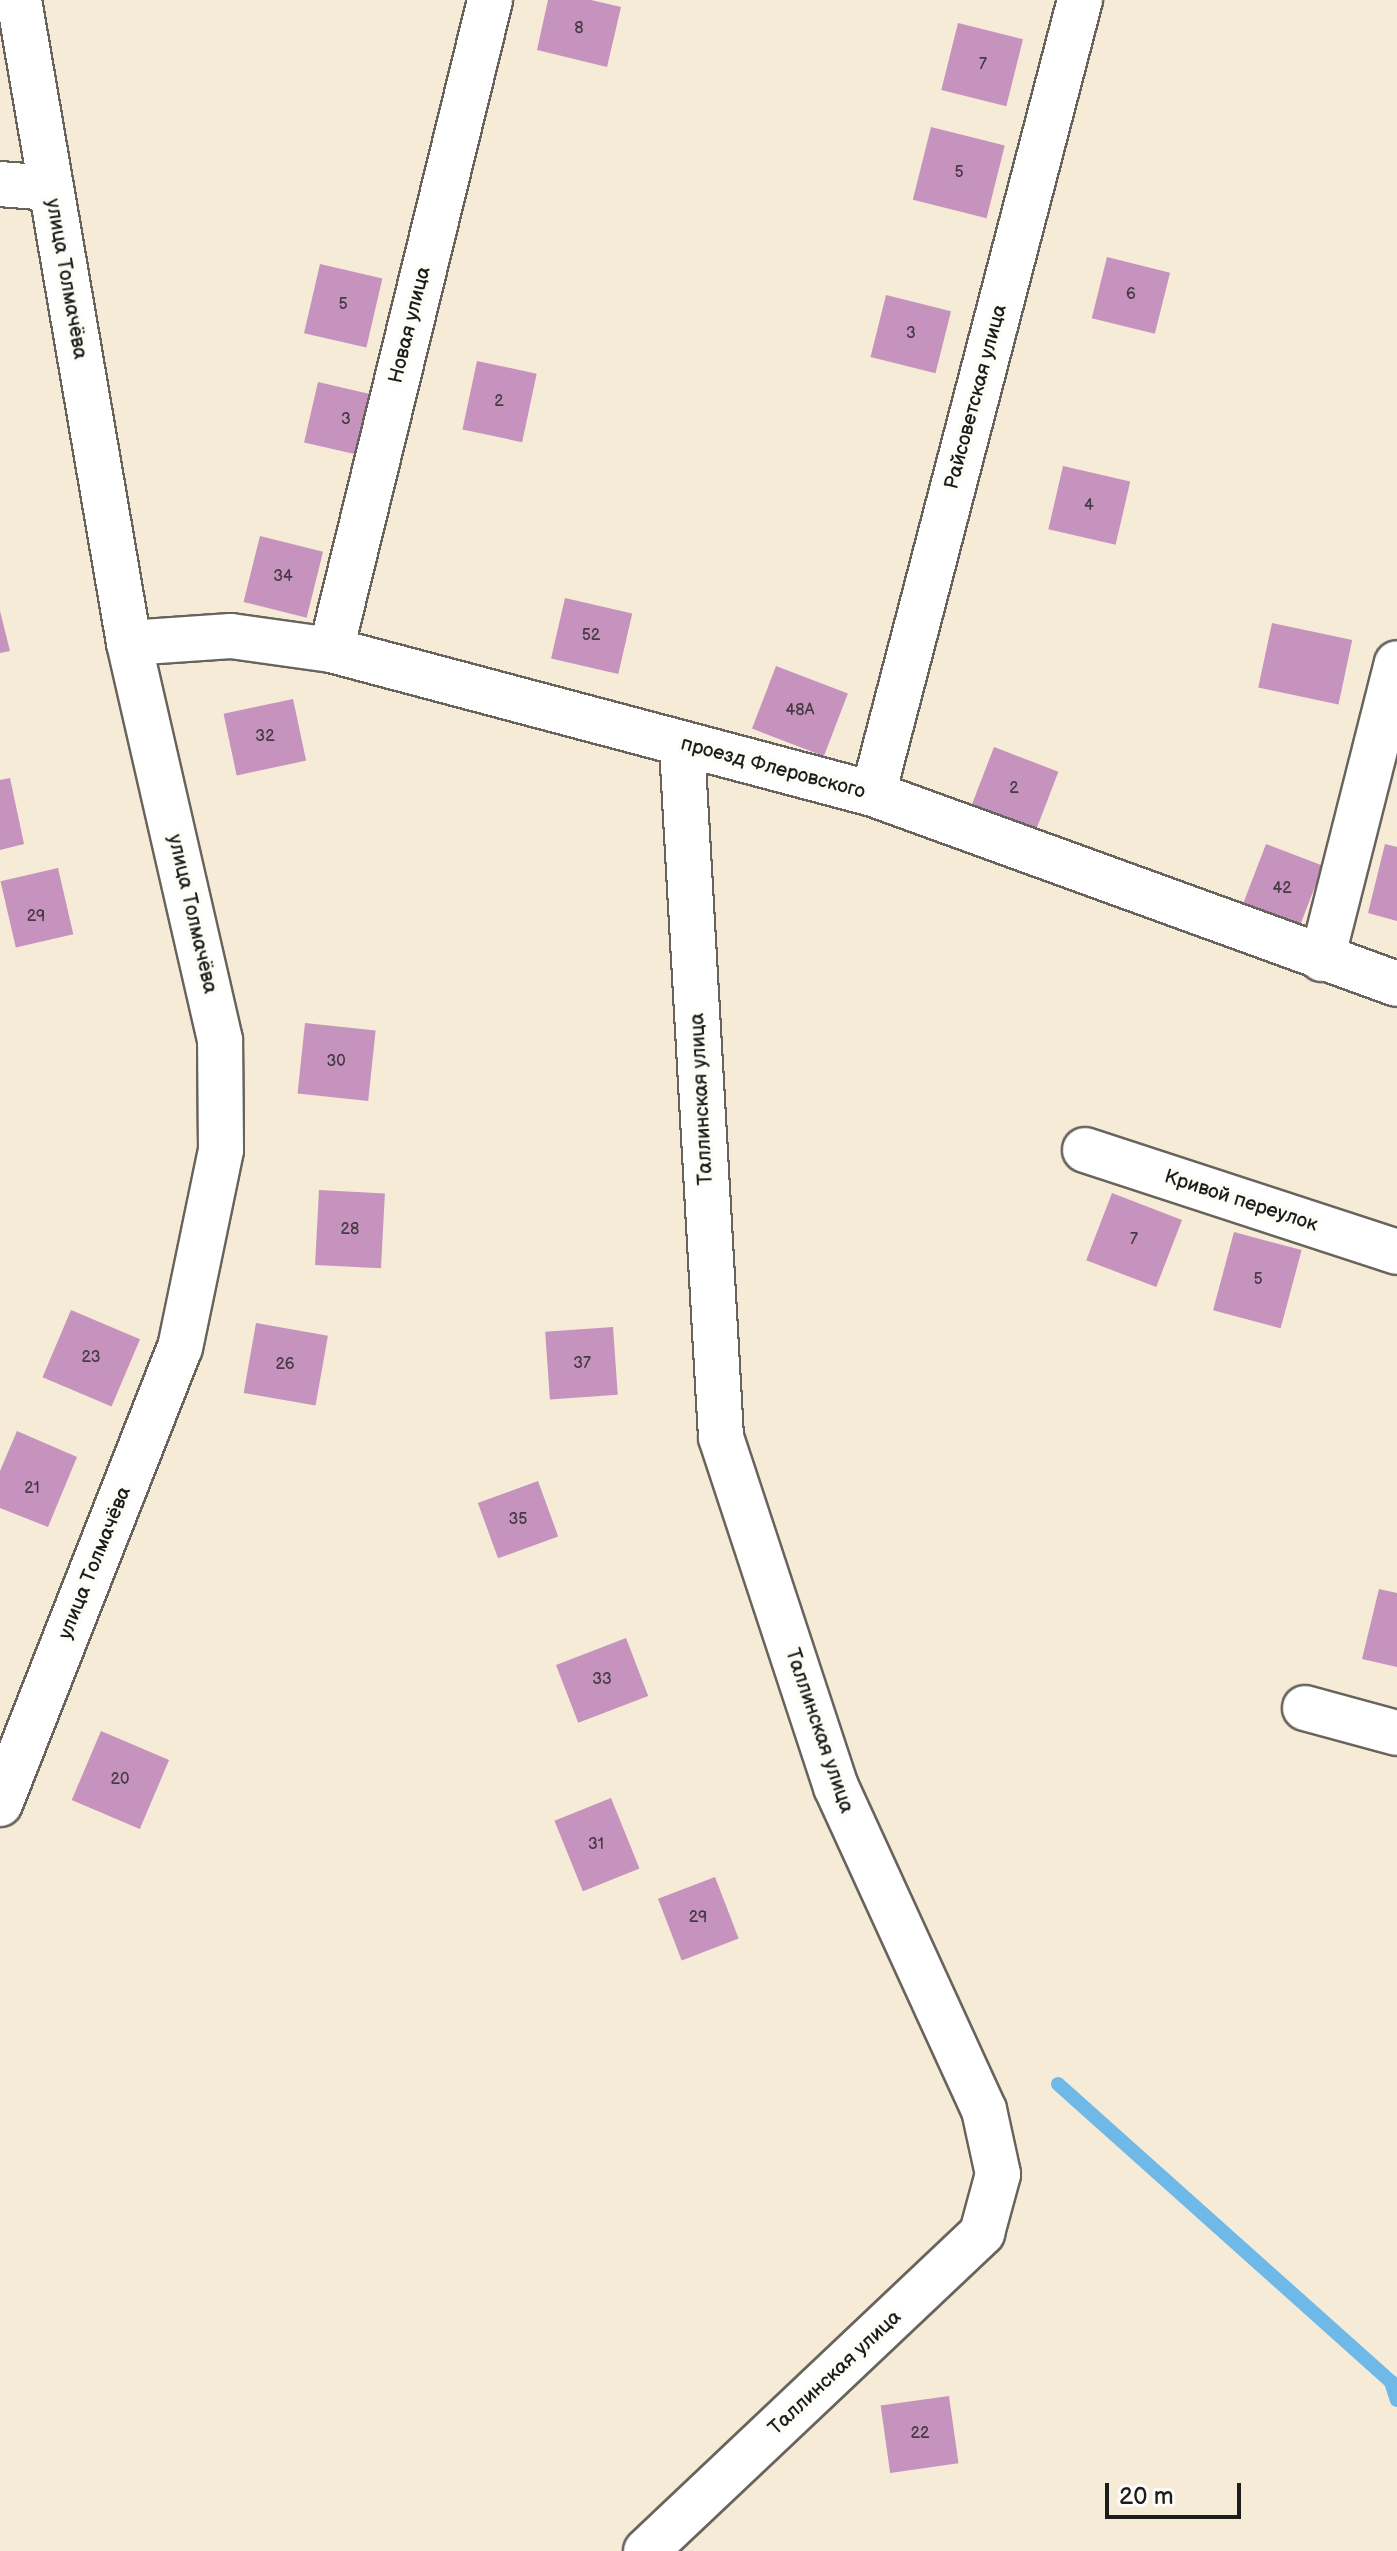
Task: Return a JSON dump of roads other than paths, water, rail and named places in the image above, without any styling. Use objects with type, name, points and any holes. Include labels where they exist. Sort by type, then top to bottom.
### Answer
[{"type":"street","name":"улица Толмачёва","points":[[0,1804],[180,1348],[221,1150],[220,1040],[129,643],[19,0]]},
{"type":"street","name":"Новая улица","points":[[331,650],[490,0]]},
{"type":"street","name":"Райсоветская улица","points":[[873,794],[1080,0]]},
{"type":"street","points":[[0,184],[50,188]]},
{"type":"street","name":"проезд Флеровского","points":[[129,643],[231,636],[331,650],[873,794],[1397,984]]},
{"type":"street","points":[[1322,959],[1397,663]]},
{"type":"street","name":"Таллинская улица","points":[[646,2551],[982,2233],[998,2174],[984,2110],[836,1787],[721,1437],[682,745]]},
{"type":"street","name":"Кривой переулок","points":[[1085,1150],[1397,1252]]},
{"type":"street","points":[[1305,1708],[1397,1733]]},
{"type":"waterway","points":[[1058,2084],[1391,2382],[1397,2400]]}]
